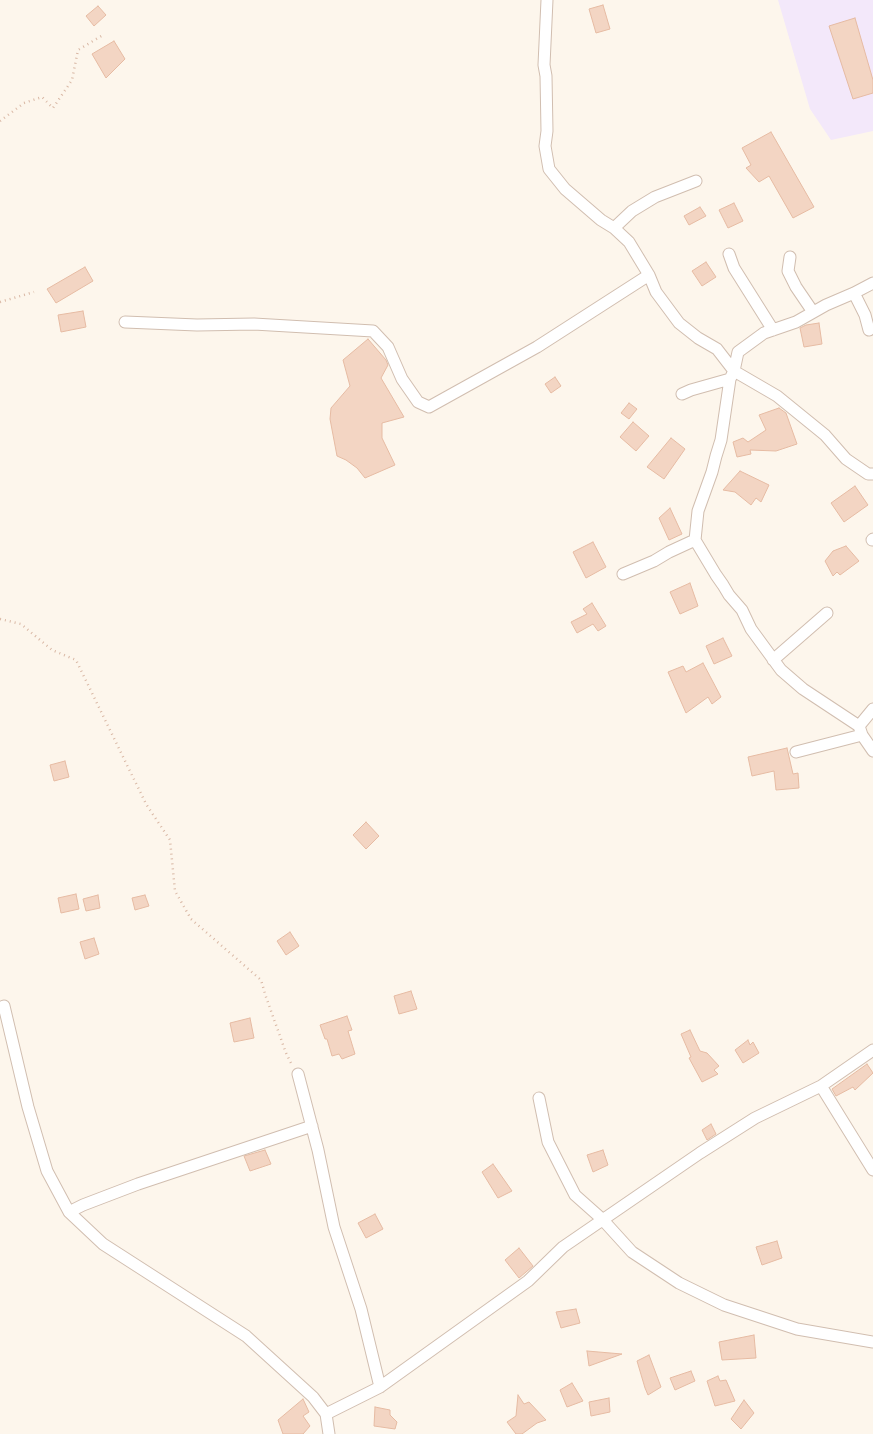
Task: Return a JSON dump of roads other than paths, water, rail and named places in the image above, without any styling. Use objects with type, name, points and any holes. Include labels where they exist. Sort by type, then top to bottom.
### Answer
[{"type":"street","points":[[547,0],[544,65],[547,131],[545,146],[549,169],[565,189],[601,220],[614,228],[628,242],[649,275],[656,292],[679,323],[717,350],[732,375],[776,396],[825,435],[846,459],[868,474],[873,474]]},
{"type":"street","points":[[614,228],[632,211],[655,197],[696,181]]},
{"type":"street","points":[[729,254],[734,268],[773,330]]},
{"type":"street","points":[[790,257],[788,271],[813,312]]},
{"type":"street","points":[[125,322],[197,325],[254,324],[373,332],[388,347],[402,379],[418,402],[428,407],[538,346],[649,275]]},
{"type":"street","points":[[873,283],[796,322],[764,333],[738,352],[732,375],[721,440],[698,511],[695,540],[729,595],[742,610],[751,629],[781,670],[803,689],[860,730],[873,751]]},
{"type":"street","points":[[854,293],[865,315],[869,330]]},
{"type":"street","points":[[682,394],[732,375]]},
{"type":"street","points":[[623,574],[695,540]]},
{"type":"street","points":[[773,660],[827,614]]},
{"type":"street","points":[[796,752],[860,730],[873,709]]},
{"type":"street","points":[[0,1008],[4,1006],[28,1107],[48,1171],[69,1212],[103,1244],[246,1336],[313,1397],[326,1414],[329,1434]]},
{"type":"street","points":[[326,1414],[380,1387],[528,1281],[563,1247],[700,1153],[755,1118],[821,1086],[873,1050]]},
{"type":"street","points":[[298,1074],[312,1126],[334,1228],[361,1310],[380,1387]]},
{"type":"street","points":[[821,1086],[873,1170]]},
{"type":"street","points":[[539,1098],[548,1142],[575,1195],[602,1219],[632,1252],[679,1283],[724,1305],[797,1329],[873,1342]]},
{"type":"street","points":[[69,1212],[138,1184],[312,1126]]}]
